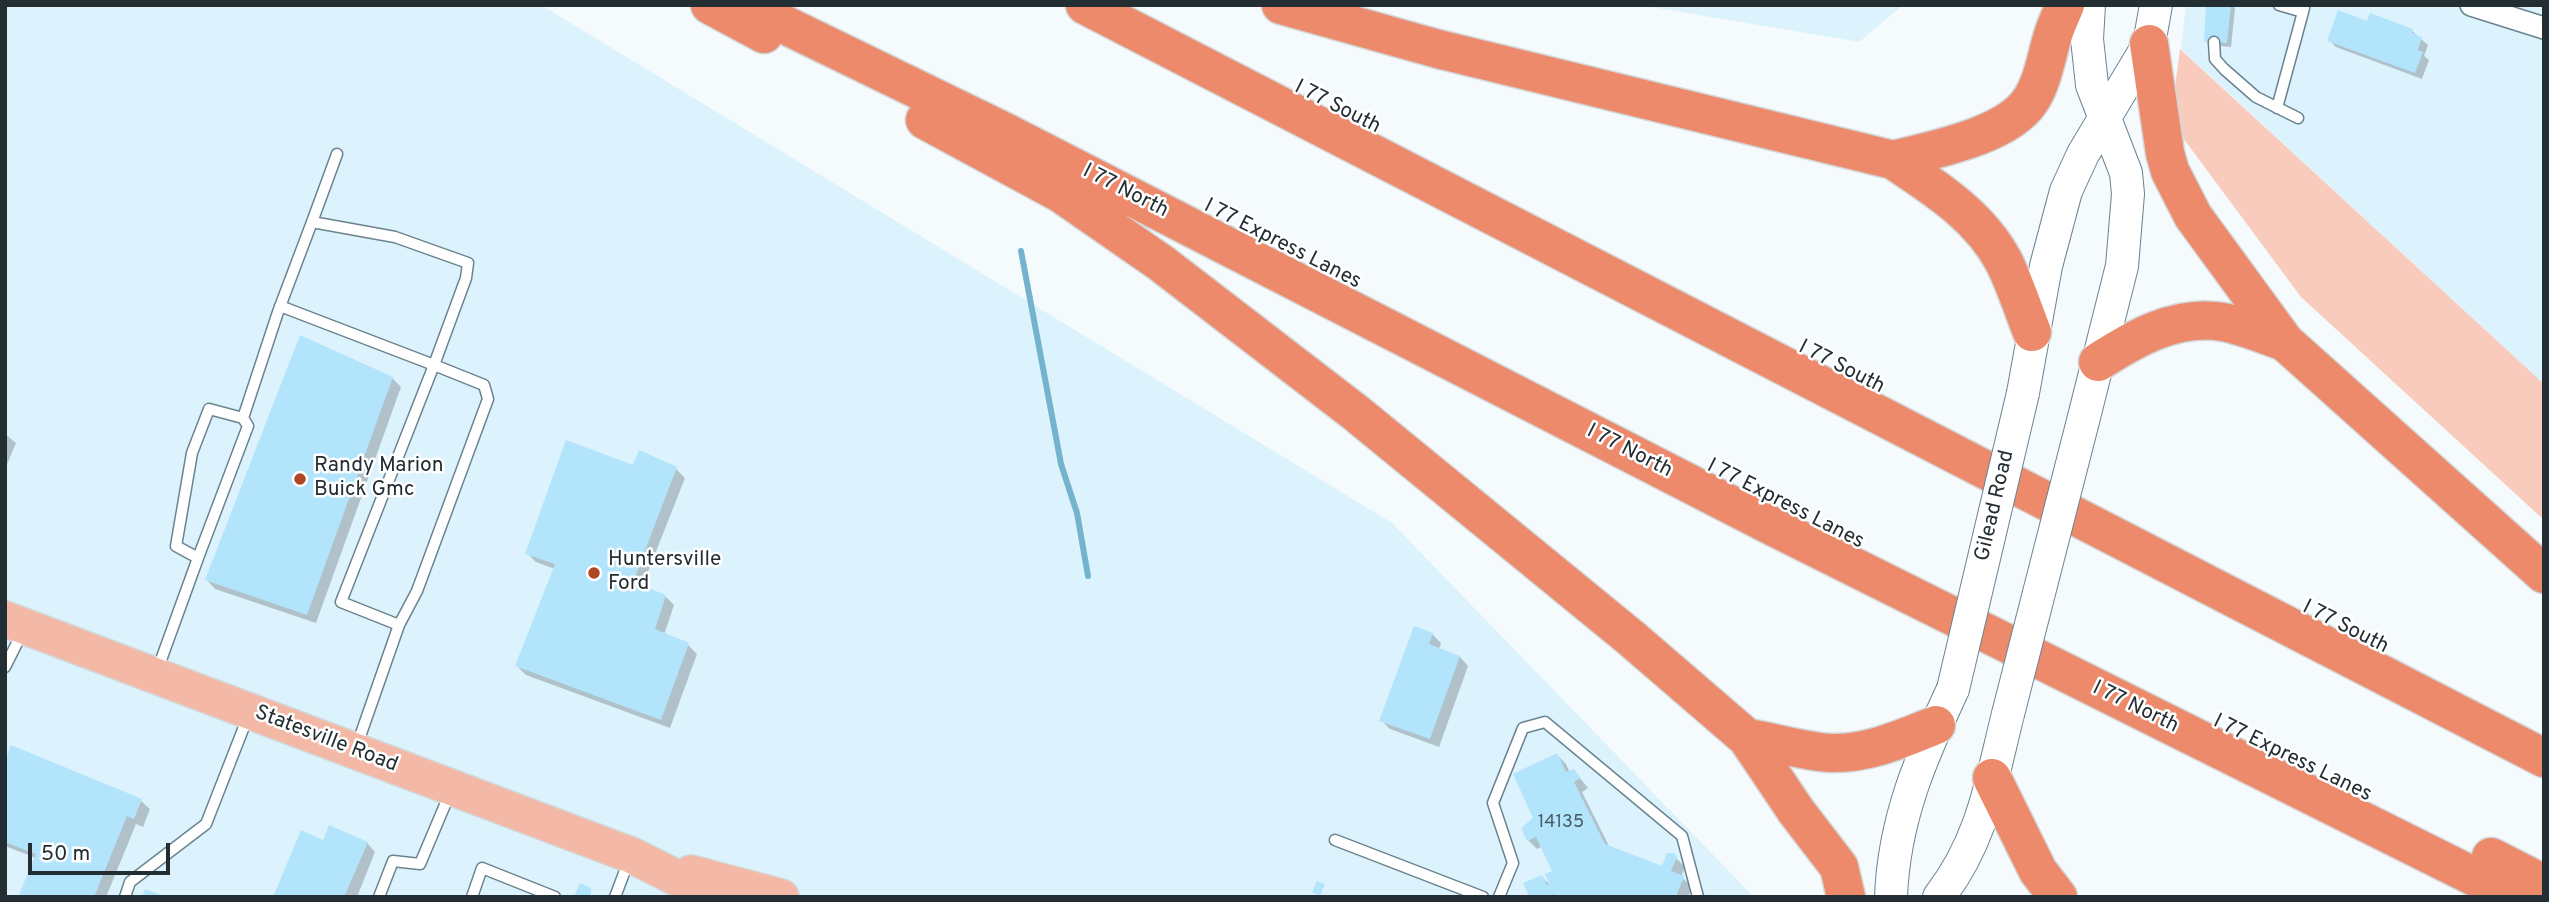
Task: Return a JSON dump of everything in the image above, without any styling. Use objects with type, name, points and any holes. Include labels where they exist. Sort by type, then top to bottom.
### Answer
[{"type":"highway","points":[[710,5],[1060,193],[1112,228],[1356,413],[1747,738],[1796,811],[1839,867],[1846,897]]},
{"type":"highway","name":"I 77 North","points":[[744,5],[1128,194],[1812,546],[2515,897]]},
{"type":"highway","name":"I 77 Express Lanes","points":[[806,5],[1201,203],[1823,524],[2544,884]]},
{"type":"highway","points":[[1085,5],[2544,758]]},
{"type":"highway","name":"I 77 South","points":[[1138,5],[2544,731]]},
{"type":"highway","points":[[1281,5],[1425,46],[1893,160],[1948,196],[1982,230],[2003,260],[2032,332]]},
{"type":"highway","points":[[1893,160],[1965,142],[2003,124],[2029,103],[2042,76],[2065,5]]},
{"type":"highway","points":[[2149,44],[2170,171],[2193,216],[2285,342],[2544,574]]},
{"type":"highway","points":[[2098,362],[2128,342],[2158,329],[2189,321],[2224,322],[2285,342]]},
{"type":"highway","points":[[1747,738],[1832,753],[1856,751],[1902,739],[1936,725]]},
{"type":"highway","points":[[1992,778],[2020,839],[2038,871],[2058,897]]},
{"type":"highway","points":[[1796,811],[1818,874],[1822,897]]},
{"type":"main road","points":[[1938,897],[1967,856],[1978,831],[2122,266],[2127,227],[2126,173],[2092,85],[2087,39],[2089,5]]},
{"type":"main road","name":"Gilead Road","points":[[1891,897],[1894,849],[1899,826],[1936,725],[1954,688],[2023,393],[2032,332],[2050,248],[2066,191],[2083,154],[2149,44],[2156,5]]},
{"type":"main road","name":"Statesville Road","points":[[15,623],[639,858],[781,897]]},
{"type":"main road","name":"Statesville Road","points":[[639,858],[715,897]]},
{"type":"street","points":[[2471,5],[2544,28]]},
{"type":"lane","points":[[2277,108],[2304,9],[2280,5]]},
{"type":"lane","points":[[2214,42],[2215,59],[2224,69],[2256,97],[2298,118]]},
{"type":"lane","points":[[243,418],[280,306],[337,154]]},
{"type":"lane","points":[[312,222],[395,237],[468,263],[466,278],[434,365],[341,602],[399,625]]},
{"type":"lane","points":[[280,306],[484,385],[488,399],[417,591],[399,625],[355,751]]},
{"type":"lane","points":[[155,676],[248,426],[243,418],[209,409],[191,453],[176,546],[198,558]]},
{"type":"lane","points":[[5,667],[15,623]]},
{"type":"lane","points":[[125,897],[130,882],[206,824],[250,712]]},
{"type":"lane","points":[[1500,897],[1513,863],[1493,803],[1523,728],[1545,723],[1682,836],[1698,897]]},
{"type":"lane","points":[[379,897],[393,861],[420,864],[452,787]]},
{"type":"lane","points":[[1335,840],[1483,897]]},
{"type":"lane","points":[[615,897],[639,858]]},
{"type":"lane","points":[[472,897],[482,868],[555,897]]},
{"type":"shaded area","points":[[5,5],[541,5],[1392,523],[1754,897],[5,897]]},
{"type":"shaded area","points":[[1640,5],[1903,5],[1859,42]]},
{"type":"shaded area","points":[[2186,5],[2544,5],[2544,384],[2181,49]]},
{"type":"shaded area","points":[[2180,49],[2544,384],[2544,520],[2301,297],[2183,138],[2174,114]]},
{"type":"building","points":[[2206,5],[2231,5],[2227,43],[2204,41]]},
{"type":"building","points":[[2338,10],[2367,21],[2370,13],[2413,29],[2412,33],[2422,37],[2418,50],[2423,52],[2415,73],[2327,41]]},
{"type":"building","name":"Randy Marion Buick Gmc","points":[[300,335],[393,377],[307,615],[205,580]]},
{"type":"building","name":"Huntersville Ford","points":[[566,440],[633,465],[639,450],[677,467],[633,582],[666,595],[655,629],[689,643],[661,720],[515,666],[555,564],[525,554]]},
{"type":"building","points":[[1414,626],[1433,633],[1429,644],[1460,656],[1430,739],[1379,721]]},
{"type":"building","points":[[11,745],[142,799],[134,819],[127,816],[94,897],[18,897],[36,854],[5,842],[5,760]]},
{"type":"building","points":[[1557,753],[1566,772],[1574,769],[1581,778],[1574,782],[1605,844],[1662,866],[1667,853],[1674,853],[1677,857],[1671,871],[1684,876],[1676,897],[1559,897],[1553,894],[1547,897],[1529,897],[1523,883],[1542,875],[1547,885],[1549,884],[1545,874],[1552,871],[1536,837],[1527,841],[1521,828],[1533,818],[1513,774]]},
{"type":"building","points":[[329,825],[368,842],[344,897],[273,897],[301,830],[323,840]]},
{"type":"building","points":[[1317,881],[1325,884],[1320,896],[1312,892]]},
{"type":"building","points":[[580,883],[591,888],[591,897],[574,897]]},
{"type":"building","points":[[145,889],[166,897],[142,897]]},
{"type":"waterway","points":[[1021,251],[1061,464],[1077,513],[1088,576]]},
{"type":"place","name":"Randy Marion Buick Gmc","points":[[300,479]]},
{"type":"place","name":"Huntersville Ford","points":[[594,573]]}]
